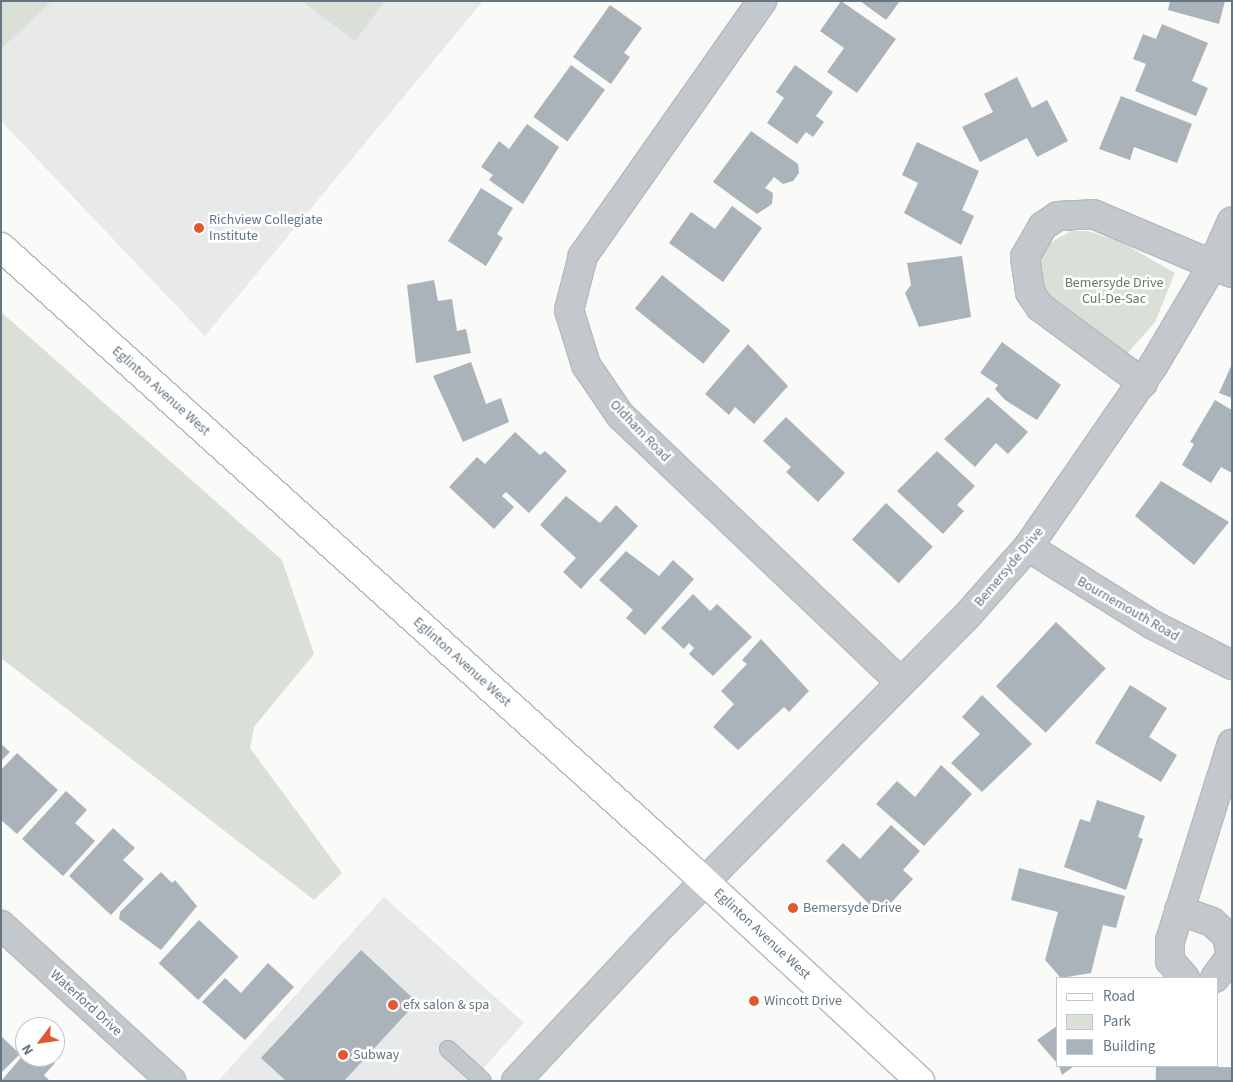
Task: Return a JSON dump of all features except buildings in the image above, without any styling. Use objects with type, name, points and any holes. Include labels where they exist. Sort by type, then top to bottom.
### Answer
[{"type":"main road","name":"Eglinton Avenue West","points":[[1,247],[705,881],[920,1081]]},
{"type":"street","name":"Oldham Road","points":[[762,1],[583,256],[569,310],[586,365],[620,415],[900,682]]},
{"type":"street","points":[[1143,383],[1040,307],[1025,275],[1032,240],[1058,216],[1093,214],[1221,271]]},
{"type":"street","name":"Bemersyde Drive","points":[[705,881],[987,596],[1028,546],[1221,271],[1232,221]]},
{"type":"street","name":"Bournemouth Road","points":[[1028,546],[1101,594],[1232,665]]},
{"type":"street","points":[[1184,977],[1175,970],[1168,951],[1179,910],[1232,743]]},
{"type":"street","points":[[516,1081],[705,881]]},
{"type":"street","points":[[1179,910],[1212,922],[1227,936],[1231,956],[1216,977]]},
{"type":"street","name":"Waterford Drive","points":[[1,925],[171,1081]]},
{"type":"lane","points":[[448,1048],[483,1081]]},
{"type":"shaded area","name":"Richview Collegiate Institute","points":[[1,1],[483,1],[205,336],[1,121]]},
{"type":"shaded area","points":[[384,897],[524,1023],[472,1081],[218,1081]]},
{"type":"green space","points":[[1,1],[52,1],[1,49]]},
{"type":"green space","points":[[302,1],[385,1],[355,41]]},
{"type":"green space","name":"Bemersyde Drive Cul-De-Sac","points":[[1071,231],[1088,231],[1121,242],[1175,273],[1155,322],[1126,355],[1041,296],[1034,263],[1041,248]]},
{"type":"green space","points":[[1,312],[282,560],[314,654],[254,727],[250,748],[342,873],[314,900],[1,658]]},
{"type":"place","name":"Richview Collegiate Institute","points":[[199,228]]},
{"type":"place","name":"Bemersyde Drive","points":[[793,908]]},
{"type":"place","name":"Wincott Drive","points":[[754,1001]]},
{"type":"place","name":"efx salon & spa","points":[[393,1005]]},
{"type":"place","name":"Subway","points":[[343,1055]]}]
